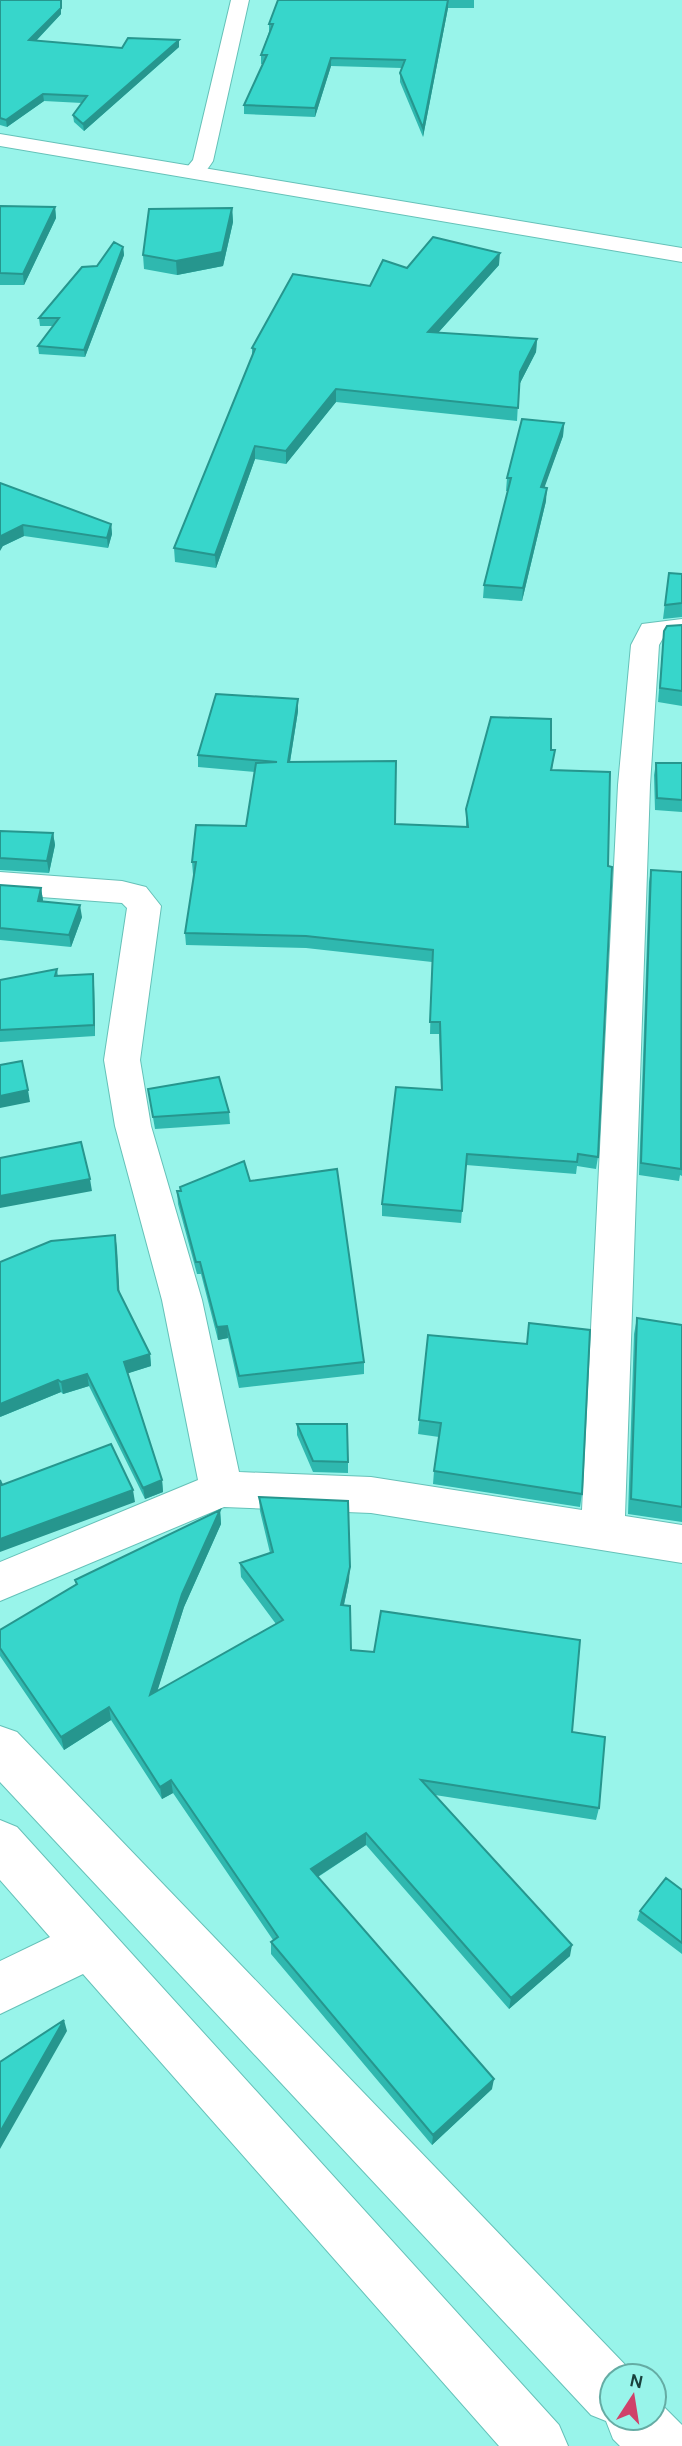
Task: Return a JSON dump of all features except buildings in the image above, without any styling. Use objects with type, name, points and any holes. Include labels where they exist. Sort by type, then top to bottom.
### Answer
[{"type":"street","points":[[198,167],[240,0]]},
{"type":"street","points":[[0,128],[682,255]]},
{"type":"street","points":[[0,140],[682,240]]},
{"type":"street","points":[[603,1530],[634,798],[645,645],[652,630],[682,628]]},
{"type":"street","points":[[0,883],[122,892],[134,895],[144,905],[122,1060],[134,1126],[182,1300],[221,1489]]},
{"type":"street","points":[[0,1582],[221,1489],[371,1495],[682,1544]]},
{"type":"street","points":[[0,1748],[598,2380]]},
{"type":"street","points":[[0,1844],[538,2446]]},
{"type":"street","points":[[0,1988],[89,1944]]},
{"type":"street","points":[[647,2432],[660,2446]]}]
